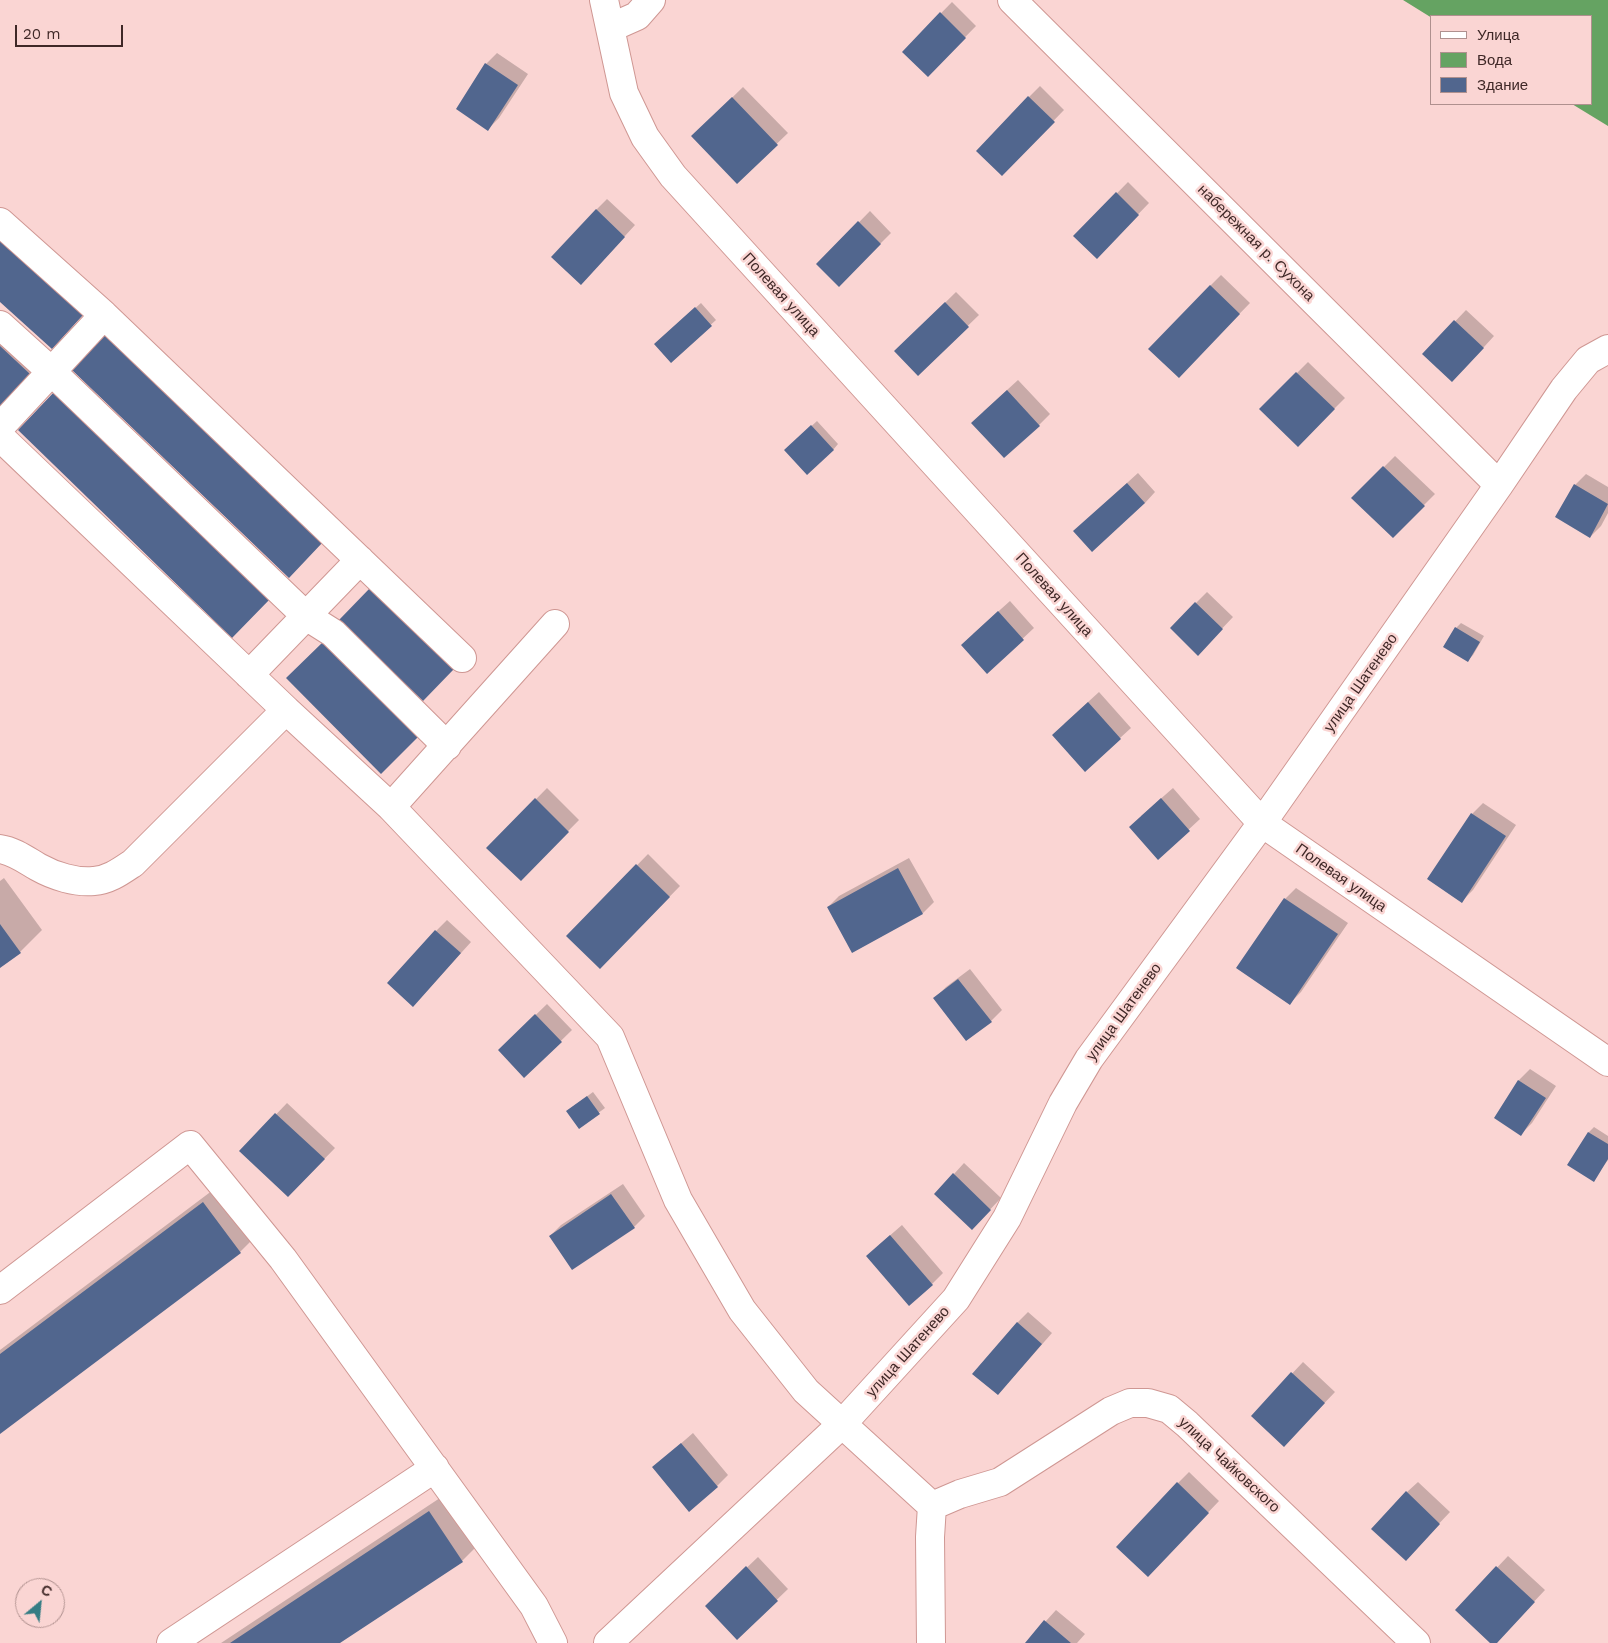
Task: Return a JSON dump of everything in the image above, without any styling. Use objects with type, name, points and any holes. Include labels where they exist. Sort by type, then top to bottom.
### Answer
[{"type":"street","points":[[604,0],[610,28],[636,16],[651,0]]},
{"type":"street","name":"набережная р. Сухона","points":[[1012,0],[1499,485]]},
{"type":"street","name":"Полевая улица","points":[[610,28],[624,93],[645,137],[673,176],[1262,823],[1608,1062]]},
{"type":"street","points":[[0,222],[104,315],[462,658]]},
{"type":"street","points":[[0,427],[104,315]]},
{"type":"street","points":[[0,325],[52,372],[306,616],[333,633],[446,746]]},
{"type":"street","name":"улица Шатенево","points":[[608,1643],[842,1424],[956,1299],[1007,1218],[1063,1103],[1089,1059],[1262,823],[1564,389],[1588,360],[1608,349]]},
{"type":"street","points":[[0,437],[249,675],[391,807],[610,1037],[678,1200],[742,1310],[806,1391],[932,1506],[930,1537],[931,1643]]},
{"type":"street","points":[[249,675],[360,560]]},
{"type":"street","points":[[391,807],[555,624]]},
{"type":"street","points":[[0,849],[9,850],[43,870],[70,880],[95,882],[116,875],[133,863],[286,710]]},
{"type":"street","points":[[0,1290],[190,1145],[283,1259],[534,1606],[553,1643]]},
{"type":"street","name":"улица Чайковского","points":[[932,1506],[960,1494],[1000,1482],[1111,1411],[1130,1403],[1148,1403],[1168,1409],[1187,1424],[1416,1643]]},
{"type":"street","points":[[171,1643],[435,1468]]},
{"type":"water","points":[[1403,0],[1608,0],[1608,126],[1574,105],[1593,105],[1593,15],[1430,15],[1430,17]]},
{"type":"building","points":[[940,12],[966,38],[928,77],[902,52]]},
{"type":"building","points":[[485,63],[518,85],[488,131],[456,109]]},
{"type":"building","points":[[1028,96],[1055,122],[1002,176],[976,151]]},
{"type":"building","points":[[732,97],[778,145],[737,184],[691,136]]},
{"type":"building","points":[[1116,192],[1139,215],[1097,259],[1073,236]]},
{"type":"building","points":[[596,209],[625,237],[581,285],[551,257]]},
{"type":"building","points":[[858,221],[881,244],[839,287],[816,264]]},
{"type":"building","points":[[0,240],[83,315],[52,349],[0,302]]},
{"type":"building","points":[[1210,285],[1240,314],[1179,378],[1148,349]]},
{"type":"building","points":[[945,302],[969,327],[918,376],[894,351]]},
{"type":"building","points":[[695,307],[712,326],[671,363],[654,344]]},
{"type":"building","points":[[1454,320],[1484,348],[1452,382],[1422,354]]},
{"type":"building","points":[[106,334],[323,542],[289,578],[72,370]]},
{"type":"building","points":[[0,346],[30,374],[0,407]]},
{"type":"building","points":[[1296,372],[1335,409],[1298,447],[1259,409]]},
{"type":"building","points":[[56,390],[270,599],[232,638],[18,430]]},
{"type":"building","points":[[1007,390],[1040,426],[1004,458],[971,423]]},
{"type":"building","points":[[811,425],[834,450],[807,475],[784,450]]},
{"type":"building","points":[[1383,466],[1425,506],[1393,538],[1351,498]]},
{"type":"building","points":[[1127,483],[1145,503],[1092,552],[1073,531]]},
{"type":"building","points":[[1574,484],[1608,504],[1590,538],[1555,517]]},
{"type":"building","points":[[370,588],[454,669],[423,701],[339,620]]},
{"type":"building","points":[[1195,602],[1223,629],[1198,656],[1170,628]]},
{"type":"building","points":[[998,611],[1024,640],[987,674],[961,645]]},
{"type":"building","points":[[1455,627],[1480,642],[1468,662],[1443,647]]},
{"type":"building","points":[[324,641],[419,736],[381,774],[286,678]]},
{"type":"building","points":[[1088,702],[1121,739],[1085,772],[1052,735]]},
{"type":"building","points":[[535,798],[569,832],[521,881],[486,848]]},
{"type":"building","points":[[1161,798],[1190,831],[1158,860],[1129,827]]},
{"type":"building","points":[[1471,813],[1506,836],[1462,903],[1427,879]]},
{"type":"building","points":[[636,864],[670,897],[600,969],[566,936]]},
{"type":"building","points":[[898,868],[923,914],[852,953],[827,907]]},
{"type":"building","points":[[1284,898],[1338,934],[1290,1005],[1236,968]]},
{"type":"building","points":[[0,924],[21,953],[0,968]]},
{"type":"building","points":[[435,930],[461,953],[413,1007],[387,983]]},
{"type":"building","points":[[958,979],[992,1022],[966,1041],[933,998]]},
{"type":"building","points":[[535,1014],[562,1042],[524,1078],[498,1050]]},
{"type":"building","points":[[1518,1080],[1546,1098],[1521,1136],[1494,1118]]},
{"type":"building","points":[[587,1096],[600,1114],[579,1129],[566,1111]]},
{"type":"building","points":[[275,1113],[325,1159],[288,1197],[239,1151]]},
{"type":"building","points":[[1588,1132],[1608,1144],[1608,1159],[1594,1182],[1567,1165]]},
{"type":"building","points":[[953,1173],[991,1210],[972,1230],[934,1194]]},
{"type":"building","points":[[611,1194],[635,1228],[572,1270],[549,1236]]},
{"type":"building","points":[[203,1202],[241,1253],[0,1434],[0,1354]]},
{"type":"building","points":[[890,1235],[933,1285],[909,1306],[866,1256]]},
{"type":"building","points":[[1017,1322],[1042,1344],[998,1395],[972,1374]]},
{"type":"building","points":[[1291,1372],[1325,1403],[1284,1447],[1251,1416]]},
{"type":"building","points":[[681,1443],[718,1487],[689,1512],[652,1467]]},
{"type":"building","points":[[1177,1482],[1209,1513],[1148,1577],[1116,1547]]},
{"type":"building","points":[[1406,1491],[1440,1524],[1406,1561],[1371,1529]]},
{"type":"building","points":[[429,1511],[463,1562],[340,1643],[230,1643]]},
{"type":"building","points":[[746,1566],[778,1601],[737,1640],[705,1606]]},
{"type":"building","points":[[1496,1566],[1535,1602],[1497,1643],[1490,1643],[1455,1610]]},
{"type":"building","points":[[1044,1620],[1071,1643],[1025,1643]]}]
